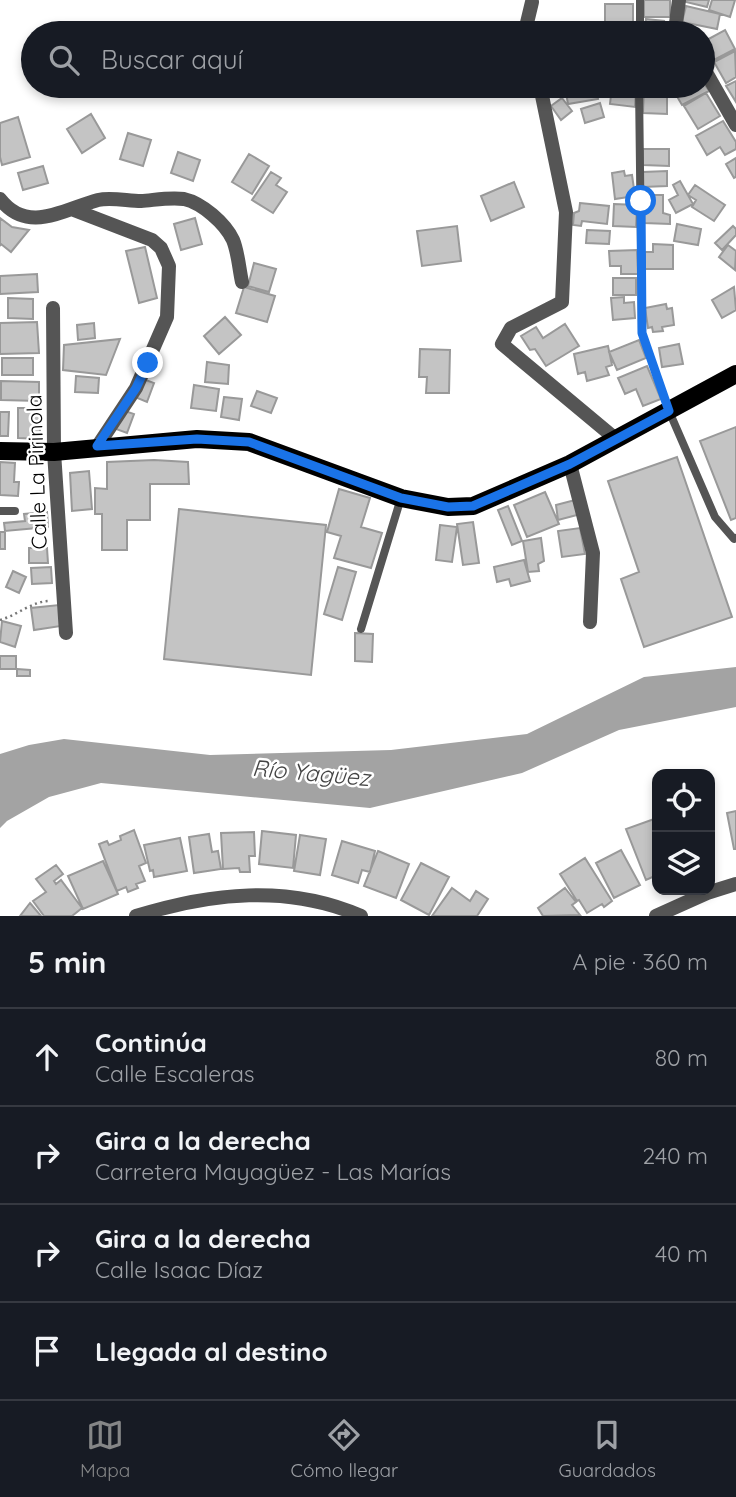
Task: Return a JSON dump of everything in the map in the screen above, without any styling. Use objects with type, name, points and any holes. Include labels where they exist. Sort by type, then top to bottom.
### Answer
[{"type":"main road","points":[[0,451],[54,452],[197,439],[249,442],[401,498],[448,507],[473,506],[570,464],[736,374]]},
{"type":"street","points":[[676,21],[680,0]]},
{"type":"street","points":[[527,21],[532,2]]},
{"type":"street","points":[[715,87],[736,125]]},
{"type":"street","points":[[542,98],[566,212],[562,302],[511,328],[502,344],[617,440]]},
{"type":"street","points":[[0,199],[12,212],[38,218],[74,210],[100,200],[177,198],[196,204],[230,235],[234,242],[242,282]]},
{"type":"street","points":[[74,210],[152,240],[162,248],[169,266],[167,317],[136,388],[97,446]]},
{"type":"street","name":"Calle La Pirinola","points":[[53,308],[54,452],[66,633]]},
{"type":"street","points":[[570,464],[593,553],[590,622]]},
{"type":"street","points":[[656,916],[707,893],[736,884]]},
{"type":"street","points":[[136,916],[179,903],[238,895],[303,897],[361,916]]},
{"type":"lane","points":[[640,0],[640,21]]},
{"type":"lane","points":[[639,98],[642,333]]},
{"type":"lane","points":[[669,411],[715,517],[734,539],[736,538]]},
{"type":"lane","points":[[361,629],[401,498]]},
{"type":"lane","points":[[0,511],[15,511]]},
{"type":"path","points":[[642,333],[669,411]]},
{"type":"path","points":[[0,620],[12,617],[35,602],[64,601]]},
{"type":"water","name":"Río Yagüez","points":[[736,667],[736,707],[619,730],[522,773],[370,808],[101,783],[49,797],[7,821],[0,828],[0,754],[29,745],[64,739],[210,755],[391,750],[527,734],[644,677]]},
{"type":"building","points":[[644,0],[670,0],[670,17],[644,17]]},
{"type":"building","points":[[686,0],[709,0],[707,7]]},
{"type":"building","points":[[712,0],[735,0],[730,17],[709,10]]},
{"type":"building","points":[[605,4],[633,4],[633,21],[605,21]]},
{"type":"building","points":[[686,6],[720,14],[717,29],[715,21],[682,21]]},
{"type":"building","points":[[725,30],[735,49],[715,59],[715,35]]},
{"type":"building","points":[[735,51],[736,77],[726,83],[715,61]]},
{"type":"building","points":[[736,81],[736,102],[726,86]]},
{"type":"building","points":[[562,98],[572,111],[561,120],[551,106]]},
{"type":"building","points":[[567,98],[598,98],[598,99],[568,104]]},
{"type":"building","points":[[611,98],[636,98],[635,107],[610,104]]},
{"type":"building","points":[[644,98],[667,98],[667,114],[643,113]]},
{"type":"building","points":[[678,98],[696,98],[682,105]]},
{"type":"building","points":[[698,98],[709,98],[720,116],[698,129],[684,106]]},
{"type":"building","points":[[600,103],[604,117],[585,123],[581,109]]},
{"type":"building","points":[[91,114],[105,138],[82,153],[67,129]]},
{"type":"building","points":[[18,117],[30,157],[2,165],[0,123]]},
{"type":"building","points":[[723,121],[736,142],[736,149],[725,155],[720,147],[707,155],[696,136]]},
{"type":"building","points":[[128,133],[151,140],[143,166],[120,159]]},
{"type":"building","points":[[643,149],[669,149],[669,166],[643,165]]},
{"type":"building","points":[[178,152],[200,160],[193,181],[171,173]]},
{"type":"building","points":[[249,154],[269,166],[252,194],[232,182]]},
{"type":"building","points":[[736,158],[736,177],[734,178],[726,164]]},
{"type":"building","points":[[43,166],[48,183],[23,190],[18,173]]},
{"type":"building","points":[[624,171],[625,176],[632,175],[635,196],[615,199],[612,173]]},
{"type":"building","points":[[667,171],[667,186],[643,187],[643,172]]},
{"type":"building","points":[[271,172],[281,178],[276,185],[287,192],[273,213],[252,200]]},
{"type":"building","points":[[680,181],[693,204],[676,213],[669,200],[678,195],[673,185]]},
{"type":"building","points":[[514,182],[524,207],[491,221],[481,196]]},
{"type":"building","points":[[695,185],[725,205],[714,221],[692,207],[696,200],[688,195]]},
{"type":"building","points":[[645,195],[663,195],[663,213],[670,215],[670,224],[644,223]]},
{"type":"building","points":[[580,203],[609,206],[607,224],[582,221],[581,226],[573,225],[574,213],[579,211]]},
{"type":"building","points":[[614,204],[637,205],[636,227],[613,226]]},
{"type":"building","points":[[0,218],[12,227],[29,230],[11,252],[1,244],[0,246]]},
{"type":"building","points":[[195,218],[202,244],[181,250],[174,224]]},
{"type":"building","points":[[677,224],[701,229],[698,245],[674,241]]},
{"type":"building","points":[[457,226],[461,261],[422,266],[417,231]]},
{"type":"building","points":[[733,226],[736,235],[722,250],[715,243]]},
{"type":"building","points":[[587,230],[610,231],[609,244],[586,243]]},
{"type":"building","points":[[653,244],[673,245],[673,269],[645,269],[645,252],[653,252]]},
{"type":"building","points":[[728,245],[736,251],[735,270],[719,257]]},
{"type":"building","points":[[145,247],[157,298],[139,303],[126,251]]},
{"type":"building","points":[[637,250],[638,274],[621,274],[621,266],[610,266],[609,251]]},
{"type":"building","points":[[254,263],[276,269],[269,292],[248,286]]},
{"type":"building","points":[[37,274],[38,292],[0,294],[0,276]]},
{"type":"building","points":[[613,278],[636,278],[636,295],[613,295]]},
{"type":"building","points":[[244,287],[275,296],[267,322],[236,313]]},
{"type":"building","points":[[734,287],[736,310],[722,318],[712,300]]},
{"type":"building","points":[[624,297],[624,303],[634,302],[635,318],[613,320],[611,298]]},
{"type":"building","points":[[8,298],[33,299],[33,319],[8,318]]},
{"type":"building","points":[[666,304],[667,309],[672,308],[674,325],[662,327],[663,331],[653,332],[652,327],[648,328],[645,308]]},
{"type":"building","points":[[225,317],[241,335],[219,354],[204,336]]},
{"type":"building","points":[[37,322],[39,353],[0,354],[0,323]]},
{"type":"building","points":[[94,323],[95,338],[78,340],[77,325]]},
{"type":"building","points":[[565,324],[579,346],[546,366],[535,349],[530,350],[521,336],[536,327],[543,338]]},
{"type":"building","points":[[120,339],[106,375],[63,370],[64,345]]},
{"type":"building","points":[[639,340],[646,358],[617,370],[609,352]]},
{"type":"building","points":[[679,344],[683,364],[662,367],[659,348]]},
{"type":"building","points":[[608,346],[612,365],[606,367],[609,375],[587,381],[585,372],[578,374],[574,354]]},
{"type":"building","points":[[420,349],[450,350],[449,393],[426,393],[427,377],[419,377]]},
{"type":"building","points":[[2,358],[33,358],[33,375],[2,375]]},
{"type":"building","points":[[207,362],[229,365],[228,384],[205,382]]},
{"type":"building","points":[[647,366],[661,399],[643,406],[636,389],[625,394],[618,378]]},
{"type":"building","points":[[76,376],[99,378],[98,393],[75,392]]},
{"type":"building","points":[[143,379],[154,383],[147,402],[135,397]]},
{"type":"building","points":[[1,381],[39,382],[39,401],[1,400]]},
{"type":"building","points":[[194,385],[219,389],[216,411],[191,408]]},
{"type":"building","points":[[257,391],[277,398],[271,413],[251,406]]},
{"type":"building","points":[[224,397],[242,399],[239,420],[221,417]]},
{"type":"building","points":[[18,408],[40,408],[40,439],[18,438]]},
{"type":"building","points":[[122,410],[134,414],[127,433],[116,429]]},
{"type":"building","points":[[0,412],[9,412],[8,436],[0,436]]},
{"type":"building","points":[[736,427],[736,518],[731,520],[700,441]]},
{"type":"building","points":[[677,457],[732,617],[644,647],[621,579],[639,572],[608,481]]},
{"type":"building","points":[[0,462],[15,463],[14,482],[19,482],[18,496],[0,495]]},
{"type":"building","points":[[107,462],[188,462],[189,484],[150,484],[150,520],[127,520],[127,550],[102,550],[102,514],[95,514],[95,488],[107,489]]},
{"type":"building","points":[[89,471],[92,509],[72,511],[70,473]]},
{"type":"building","points":[[339,489],[370,498],[361,527],[382,533],[371,568],[334,558],[341,536],[327,532]]},
{"type":"building","points":[[545,492],[559,524],[527,537],[514,505]]},
{"type":"building","points":[[575,500],[577,515],[558,520],[556,505]]},
{"type":"building","points":[[508,506],[522,541],[512,545],[498,510]]},
{"type":"building","points":[[179,509],[326,525],[311,675],[164,659]]},
{"type":"building","points":[[47,512],[48,527],[5,531],[4,523],[25,521],[24,514]]},
{"type":"building","points":[[473,522],[479,563],[463,565],[457,524]]},
{"type":"building","points":[[440,525],[457,527],[452,562],[436,560]]},
{"type":"building","points":[[580,528],[585,554],[562,557],[558,531]]},
{"type":"building","points":[[0,532],[5,532],[5,549],[0,549]]},
{"type":"building","points":[[541,538],[544,561],[538,564],[539,571],[528,572],[523,541]]},
{"type":"building","points":[[29,548],[47,548],[48,563],[29,563]]},
{"type":"building","points":[[524,560],[530,581],[511,586],[509,579],[497,582],[494,567]]},
{"type":"building","points":[[51,567],[52,583],[32,584],[31,568]]},
{"type":"building","points":[[338,567],[356,572],[342,620],[324,614]]},
{"type":"building","points":[[13,571],[26,577],[19,593],[6,587]]},
{"type":"building","points":[[59,605],[61,626],[34,630],[31,608]]},
{"type":"building","points":[[2,621],[21,626],[15,647],[0,642]]},
{"type":"building","points":[[355,633],[373,634],[372,662],[355,661]]},
{"type":"building","points":[[0,656],[16,656],[16,669],[0,669]]},
{"type":"building","points":[[17,669],[30,670],[30,676],[17,676]]},
{"type":"building","points":[[736,811],[736,849],[734,849],[727,813]]},
{"type":"building","points":[[652,820],[652,877],[646,880],[626,829]]},
{"type":"building","points":[[134,830],[146,863],[139,866],[145,881],[136,884],[138,888],[128,892],[126,887],[117,891],[99,844],[107,841],[109,845]]},
{"type":"building","points":[[262,831],[296,835],[293,868],[259,864]]},
{"type":"building","points":[[254,832],[255,856],[249,856],[250,872],[240,872],[239,868],[223,869],[221,833]]},
{"type":"building","points":[[209,834],[212,852],[218,851],[221,869],[194,873],[189,837]]},
{"type":"building","points":[[300,835],[326,839],[320,875],[294,871]]},
{"type":"building","points":[[180,838],[187,871],[154,877],[144,845]]},
{"type":"building","points":[[342,841],[375,851],[370,872],[362,870],[358,883],[332,875]]},
{"type":"building","points":[[621,850],[640,885],[614,898],[596,863]]},
{"type":"building","points":[[378,851],[409,864],[396,898],[364,886]]},
{"type":"building","points":[[585,858],[612,901],[587,913],[560,874]]},
{"type":"building","points":[[103,861],[118,894],[83,909],[68,876]]},
{"type":"building","points":[[421,863],[449,877],[429,915],[401,900]]},
{"type":"building","points":[[56,865],[63,874],[54,881],[56,884],[61,880],[82,908],[72,916],[44,916],[33,901],[46,892],[36,879]]},
{"type":"building","points":[[452,888],[470,901],[476,891],[488,899],[477,916],[432,916]]},
{"type":"building","points":[[565,888],[576,902],[572,905],[580,915],[543,916],[538,908]]},
{"type":"building","points":[[30,903],[41,916],[20,916]]},
{"type":"route","points":[[148,363],[136,388],[97,446],[197,439],[249,442],[401,498],[448,507],[473,506],[570,464],[669,411],[642,333],[641,201]]}]
